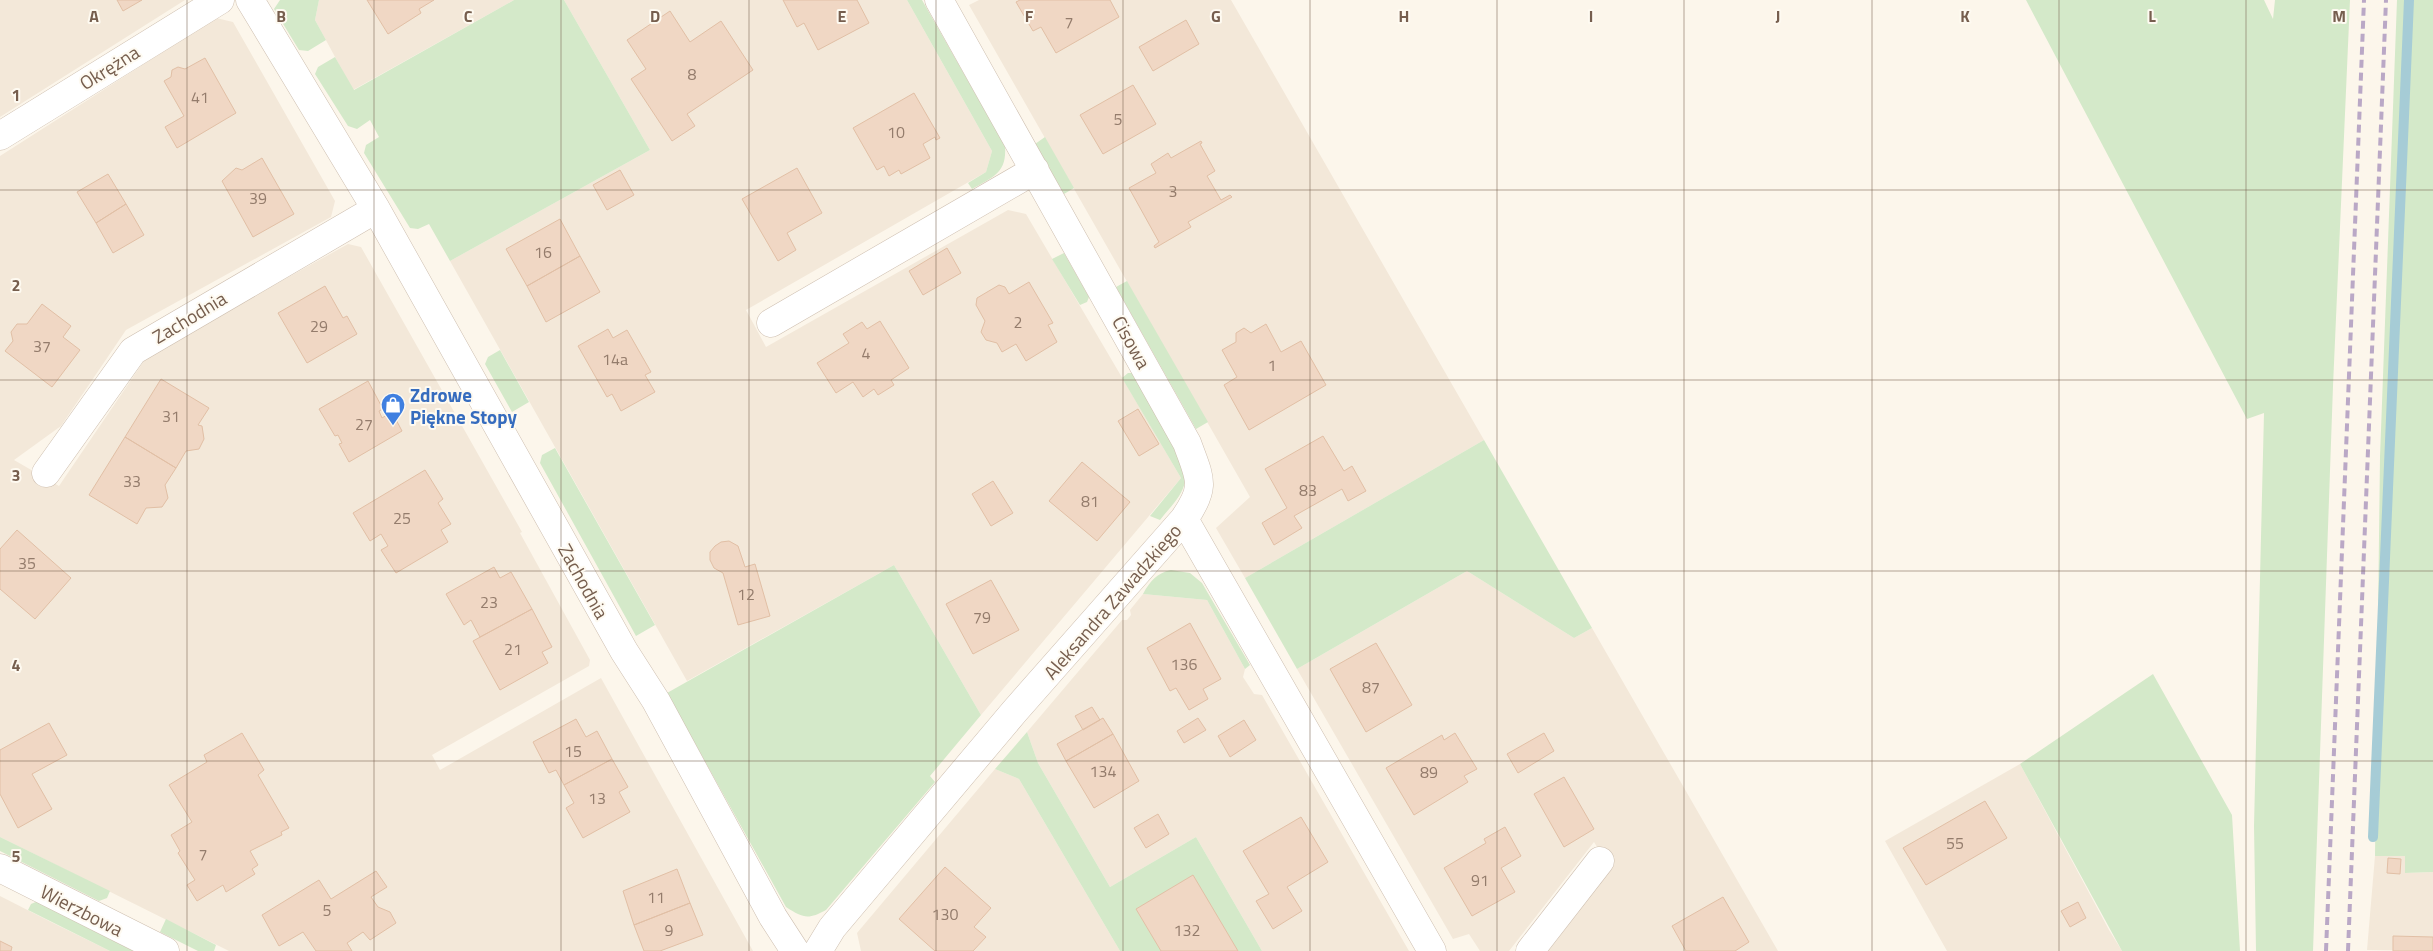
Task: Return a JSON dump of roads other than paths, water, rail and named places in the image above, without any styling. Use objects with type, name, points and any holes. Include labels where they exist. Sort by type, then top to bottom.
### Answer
[{"type":"street","name":"Okrężna","points":[[0,136],[220,0]]},
{"type":"street","name":"Zachodnia","points":[[250,0],[376,208],[624,651],[656,701],[773,917],[795,951]]},
{"type":"street","name":"Cisowa","points":[[939,0],[1187,443],[1200,480],[1197,500],[1184,519]]},
{"type":"street","points":[[771,323],[1035,170]]},
{"type":"street","name":"Zachodnia","points":[[46,473],[133,351],[376,208]]},
{"type":"street","name":"Aleksandra Zawadzkiego","points":[[818,951],[832,928],[1014,712],[1184,519],[1432,951]]},
{"type":"street","points":[[1530,951],[1600,861]]},
{"type":"street","name":"Wierzbowa","points":[[0,868],[165,951]]},
{"type":"waterway","points":[[2373,837],[2409,0]]},
{"type":"railway","points":[[2326,951],[2364,0]]},
{"type":"railway","points":[[2348,951],[2386,0]]},
{"type":"place","name":"Zdrowe Piękne Stopy","points":[[393,426]]}]
